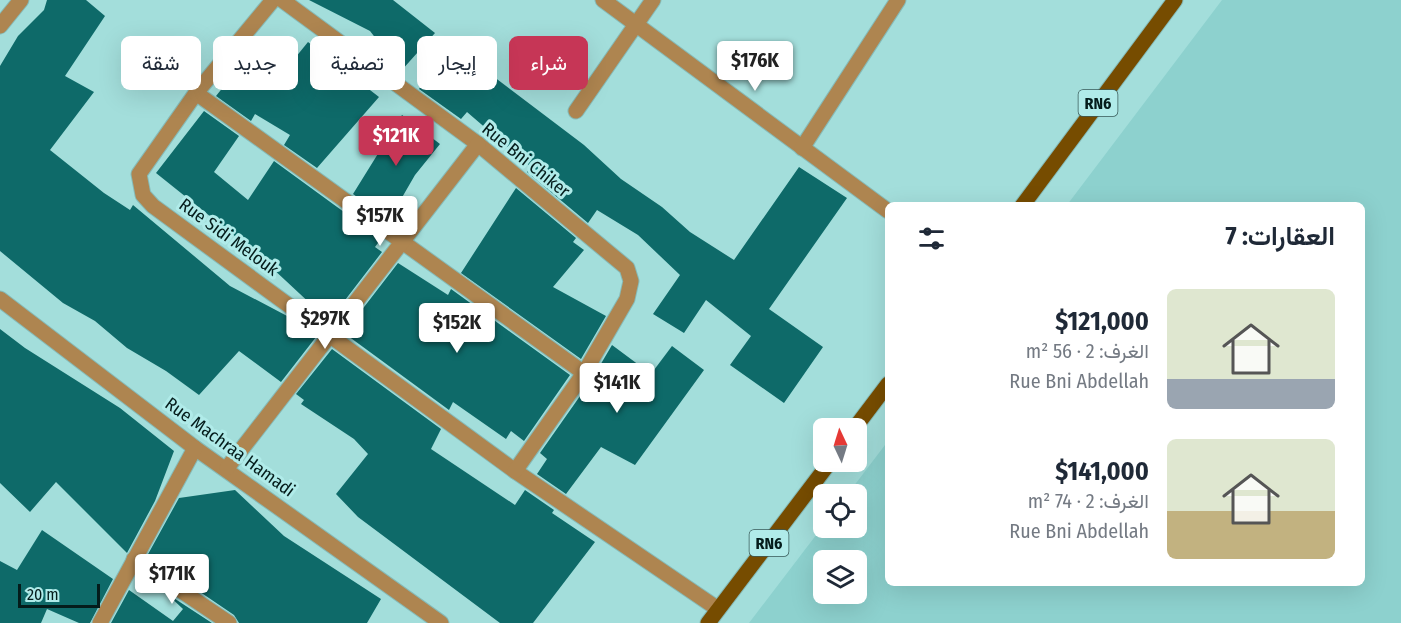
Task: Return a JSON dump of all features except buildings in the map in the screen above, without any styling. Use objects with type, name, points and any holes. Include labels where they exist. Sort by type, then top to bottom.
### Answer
[{"type":"main road","name":"RN6","points":[[1025,202],[1175,0]]},
{"type":"main road","points":[[862,418],[885,388]]},
{"type":"main road","name":"RN6","points":[[708,623],[822,472]]},
{"type":"street","points":[[0,26],[21,0]]},
{"type":"street","points":[[273,0],[196,93],[584,373],[515,471]]},
{"type":"street","name":"Rue Bni Chiker","points":[[282,0],[478,144],[627,268],[631,281],[627,299],[584,373]]},
{"type":"street","points":[[603,0],[885,209]]},
{"type":"street","points":[[576,111],[653,0]]},
{"type":"street","points":[[802,148],[898,0]]},
{"type":"street","name":"Rue Sidi Melouk","points":[[196,93],[139,174],[143,195],[153,206],[515,471],[718,609]]},
{"type":"street","points":[[227,468],[400,241],[478,144]]},
{"type":"street","name":"Rue Machraa Hamadi","points":[[0,298],[195,448],[227,468],[424,619],[441,623]]},
{"type":"street","points":[[100,623],[195,448]]},
{"type":"street","points":[[134,559],[229,623]]},
{"type":"shaded area","points":[[1222,0],[1401,0],[1401,623],[749,623],[814,538],[867,538],[867,484],[855,484],[864,472],[867,472],[867,469],[885,445],[885,586],[1365,586],[1365,202],[1069,202]]}]
